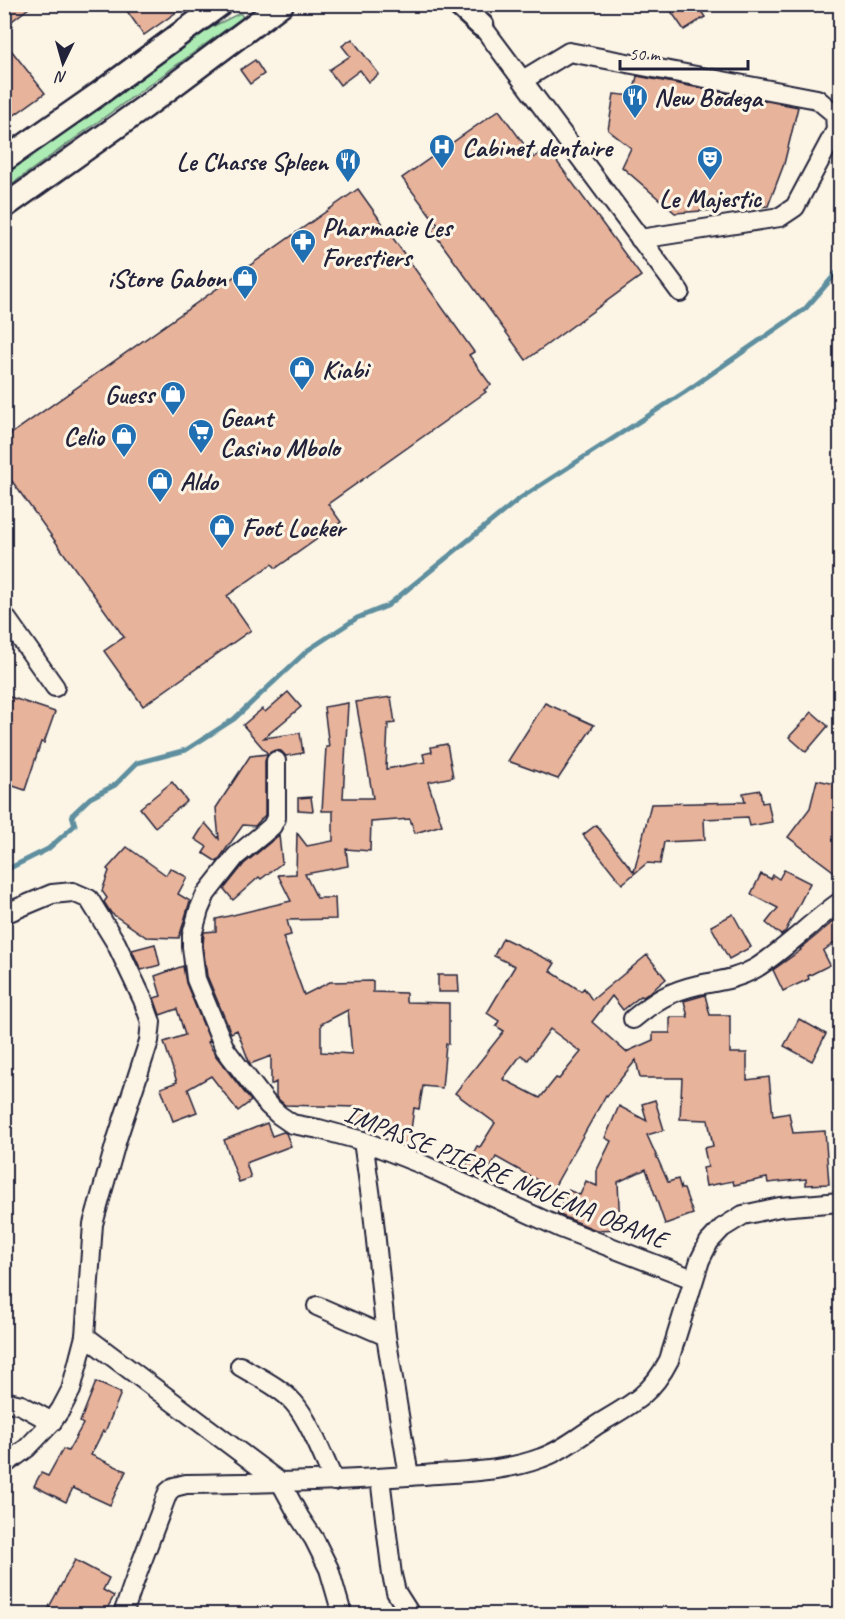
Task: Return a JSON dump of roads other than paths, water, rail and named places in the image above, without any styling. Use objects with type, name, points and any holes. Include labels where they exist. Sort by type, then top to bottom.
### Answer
[{"type":"main road","points":[[4,160],[221,4]]},
{"type":"main road","points":[[193,25],[240,4]]},
{"type":"main road","points":[[4,207],[146,106],[282,4]]},
{"type":"main road","points":[[458,4],[479,15]]},
{"type":"street","points":[[479,15],[523,80],[680,292]]},
{"type":"street","points":[[523,80],[569,52],[817,99],[835,114],[836,130],[795,207],[788,212],[780,217],[640,239]]},
{"type":"street","points":[[4,615],[55,687]]},
{"type":"street","name":"IMPASSE PIERRE NGUEMA OBAME","points":[[276,761],[276,818],[272,826],[236,856],[206,894],[194,923],[192,935],[196,979],[225,1049],[254,1088],[279,1116],[292,1124],[363,1141],[419,1163],[561,1228],[693,1279]]},
{"type":"street","points":[[4,914],[52,894],[73,892],[89,899],[116,943],[143,999],[151,1022],[150,1041],[117,1139],[93,1224],[85,1336],[71,1390],[52,1422],[27,1448],[4,1465]]},
{"type":"street","points":[[633,1020],[656,1000],[676,991],[730,980],[755,968],[840,902]]},
{"type":"street","points":[[363,1141],[386,1336],[409,1476]]},
{"type":"street","points":[[123,1614],[168,1492],[174,1487],[186,1484],[334,1481],[478,1471],[542,1458],[631,1405],[650,1390],[669,1360],[700,1260],[709,1242],[722,1228],[743,1215],[780,1207],[840,1202]]},
{"type":"street","points":[[317,1306],[386,1336]]},
{"type":"street","points":[[85,1336],[281,1483],[314,1539],[328,1569],[342,1614]]},
{"type":"street","points":[[240,1366],[276,1388],[294,1403],[305,1420],[334,1481]]},
{"type":"street","points":[[4,1401],[21,1406],[52,1422]]},
{"type":"street","points":[[381,1478],[392,1575],[396,1592],[410,1614]]},
{"type":"waterway","points":[[4,871],[48,849],[75,825],[72,815],[90,798],[115,785],[137,763],[186,750],[234,719],[308,650],[357,618],[387,606],[519,499],[685,392],[805,309],[840,269]]},
{"type":"place","name":"New Bodega","points":[[635,120]]},
{"type":"place","name":"Cabinet dentaire","points":[[442,170]]},
{"type":"place","name":"Le Majestic","points":[[710,182]]},
{"type":"place","name":"Le Chasse Spleen","points":[[348,184]]},
{"type":"place","name":"Pharmacie Les Forestiers","points":[[303,265]]},
{"type":"place","name":"iStore Gabon","points":[[245,301]]},
{"type":"place","name":"Kiabi","points":[[302,392]]},
{"type":"place","name":"Guess","points":[[173,417]]},
{"type":"place","name":"Geant Casino Mbolo","points":[[201,455]]},
{"type":"place","name":"Celio","points":[[124,459]]},
{"type":"place","name":"Aldo","points":[[160,504]]},
{"type":"place","name":"Foot Locker","points":[[222,550]]}]
